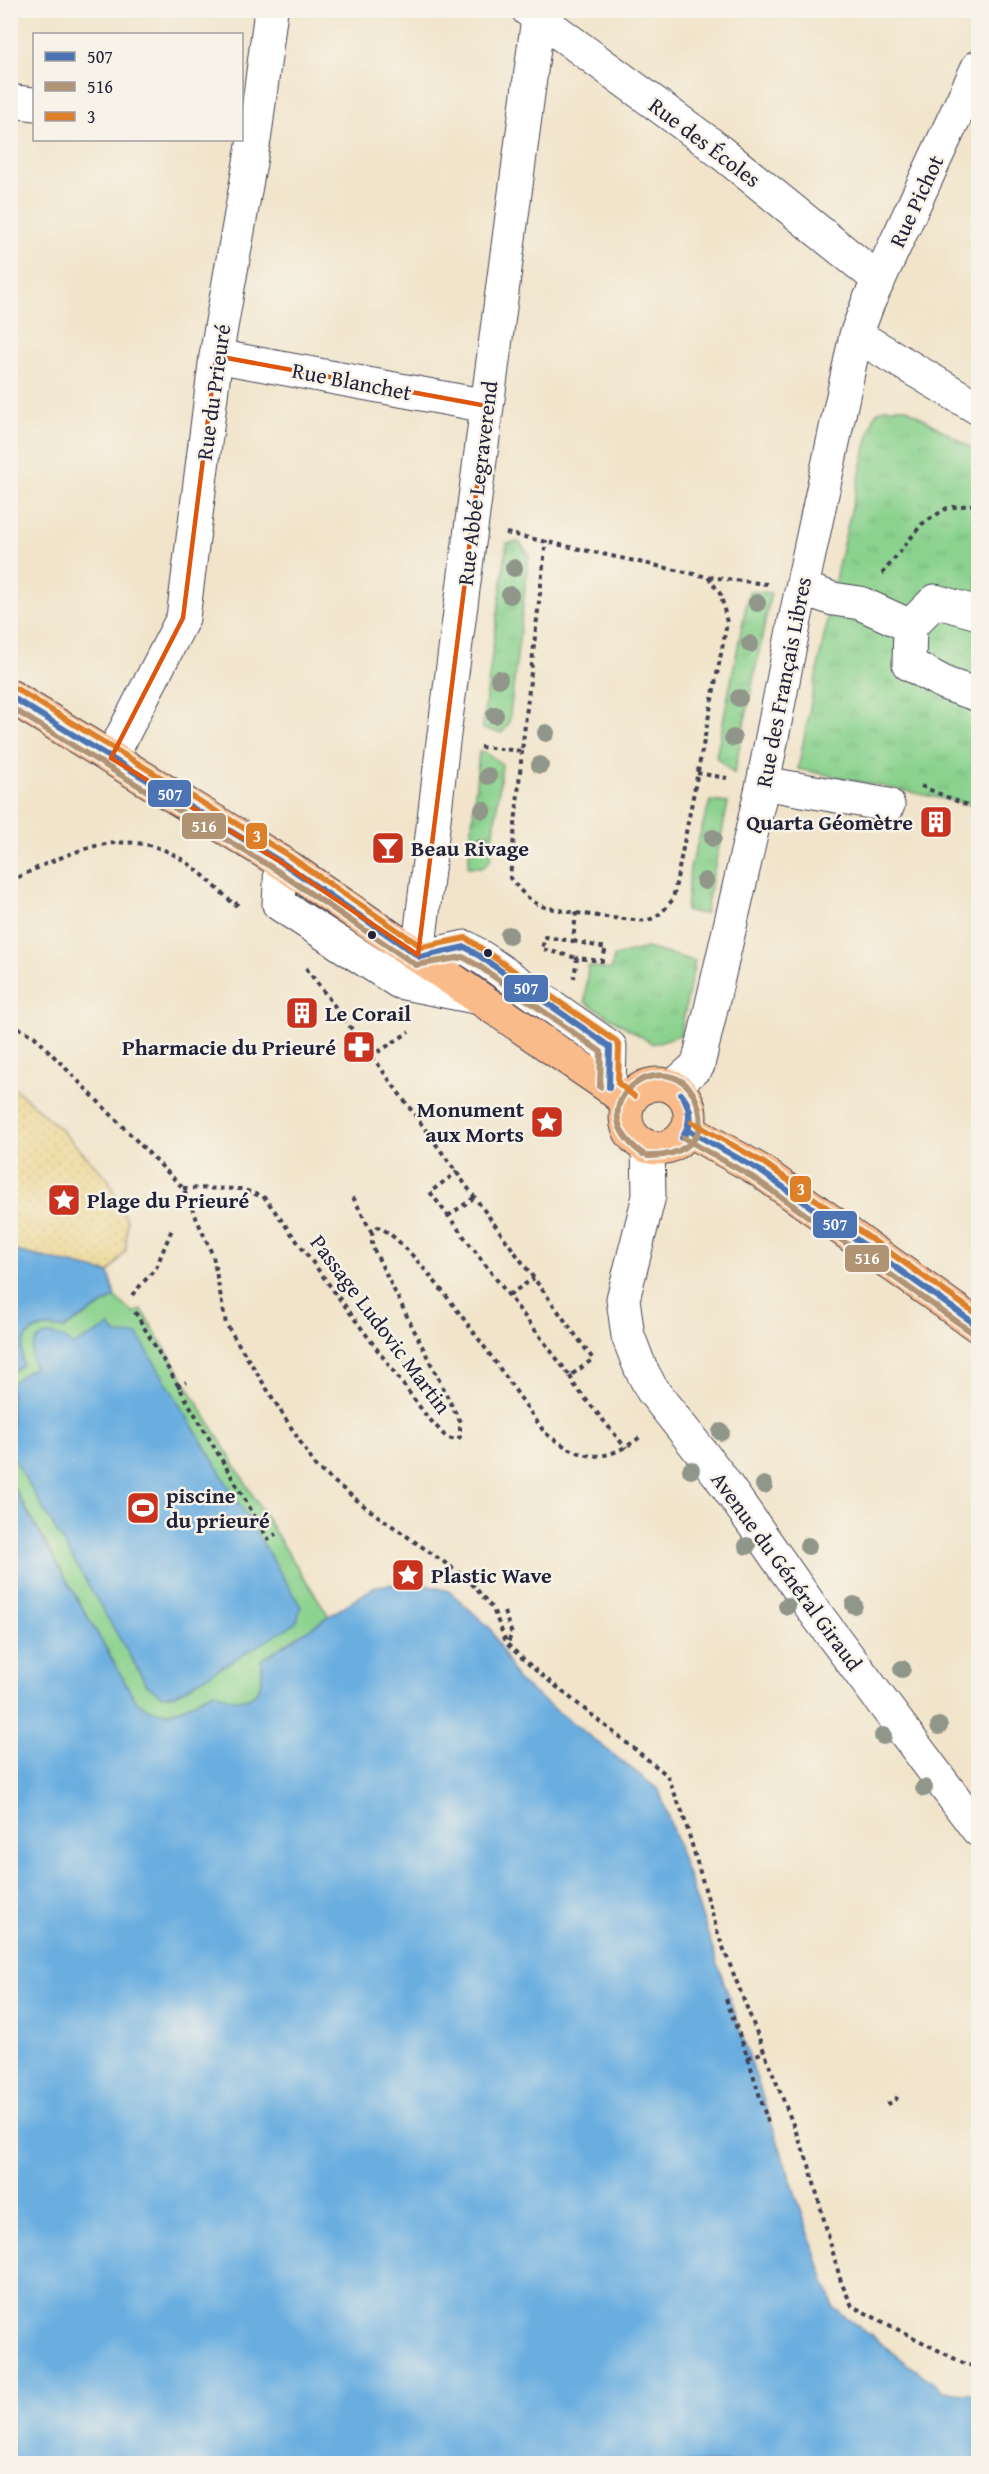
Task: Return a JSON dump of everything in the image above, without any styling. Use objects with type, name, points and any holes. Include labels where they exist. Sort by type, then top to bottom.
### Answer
[{"type":"main road","points":[[10,696],[281,862],[619,1095],[631,1134],[648,1147],[666,1148],[683,1138],[688,1130],[690,1110],[681,1093],[673,1087],[652,1084],[619,1095]]},
{"type":"main road","points":[[688,1130],[759,1170],[978,1326]]},
{"type":"street","name":"Rue du Prieuré","points":[[111,758],[183,618],[216,356],[248,134],[271,10]]},
{"type":"street","name":"Rue des Écoles","points":[[535,13],[708,142],[879,280]]},
{"type":"street","name":"Rue Abbé Legraverend","points":[[419,956],[535,13]]},
{"type":"street","name":"Rue Pichot","points":[[856,336],[879,280],[978,67]]},
{"type":"street","points":[[10,100],[33,104]]},
{"type":"street","points":[[856,336],[978,408]]},
{"type":"street","name":"Rue des Français Libres","points":[[673,1087],[698,1065],[764,783],[802,588],[856,336]]},
{"type":"street","name":"Rue Blanchet","points":[[216,356],[487,406]]},
{"type":"street","points":[[802,588],[833,599],[860,603],[910,626]]},
{"type":"street","points":[[978,614],[935,601],[910,626],[909,664],[946,684],[978,695]]},
{"type":"street","points":[[764,783],[888,805]]},
{"type":"street","points":[[281,862],[279,904],[399,982],[475,997]]},
{"type":"street","points":[[419,956],[465,948],[484,959],[610,1047],[619,1095]]},
{"type":"street","name":"Avenue du Général Giraud","points":[[648,1147],[649,1196],[623,1299],[628,1336],[652,1390],[719,1475],[817,1615],[978,1830]]},
{"type":"path","points":[[860,603],[922,524],[947,508],[978,504]]},
{"type":"path","points":[[472,527],[546,540],[563,547],[708,577],[802,588]]},
{"type":"path","points":[[546,540],[510,878],[523,894],[543,907],[647,921],[663,912],[673,899],[727,623],[721,595],[708,577]]},
{"type":"path","points":[[486,747],[522,751]]},
{"type":"path","points":[[888,805],[897,777],[978,810]]},
{"type":"path","points":[[10,881],[45,864],[98,846],[127,841],[147,843],[186,862],[222,894]]},
{"type":"path","points":[[573,941],[576,912]]},
{"type":"path","points":[[545,937],[573,941],[606,948],[602,961],[577,958],[542,949],[545,937]]},
{"type":"path","points":[[575,974],[577,958]]},
{"type":"path","points":[[304,965],[593,1359],[570,1376]]},
{"type":"path","points":[[10,1023],[34,1036],[183,1188],[213,1257],[226,1324],[316,1467],[368,1509],[468,1579],[493,1610],[507,1644],[533,1668],[667,1775],[683,1814],[719,1937],[809,2165],[841,2282],[852,2306],[967,2366],[978,2366]]},
{"type":"path","points":[[372,1056],[409,1032]]},
{"type":"path","points":[[457,1172],[430,1192],[570,1376],[575,1386],[626,1448]]},
{"type":"path","name":"Passage Ludovic Martin","points":[[183,1188],[242,1189],[265,1198],[425,1414],[446,1437],[455,1440],[460,1437],[460,1422],[372,1246],[372,1233]]},
{"type":"path","points":[[353,1197],[372,1233],[378,1227],[389,1230],[417,1257],[545,1433],[566,1449],[596,1458],[626,1448],[645,1433]]},
{"type":"path","points":[[448,1216],[474,1197]]},
{"type":"path","points":[[132,1295],[156,1268],[172,1229]]},
{"type":"path","points":[[509,1296],[534,1278]]},
{"type":"path","points":[[135,1312],[268,1539],[276,1534]]},
{"type":"path","points":[[177,1387],[186,1383]]},
{"type":"path","points":[[504,1612],[512,1634],[507,1644]]},
{"type":"path","points":[[726,1999],[748,2058],[768,2123]]},
{"type":"path","points":[[748,2058],[764,2052]]},
{"type":"path","points":[[887,2104],[894,2102],[898,2096]]},
{"type":"highlighted area","points":[[216,356],[487,406],[418,955],[281,862],[111,758],[183,618]]},
{"type":"green space","points":[[885,408],[906,408],[978,452],[978,806],[798,769],[837,570],[870,431],[875,414]]},
{"type":"green space","points":[[519,542],[529,555],[509,723],[502,733],[482,729],[507,543]]},
{"type":"green space","points":[[749,591],[771,593],[734,774],[716,757]]},
{"type":"green space","points":[[479,752],[486,753],[502,764],[491,858],[484,867],[468,867]]},
{"type":"green space","points":[[710,801],[728,803],[705,914],[686,911],[690,868]]},
{"type":"green space","points":[[646,948],[695,961],[680,1035],[653,1044],[585,1002],[588,966],[611,970],[614,956]]},
{"type":"green space","name":"piscine du prieuré","points":[[115,1297],[133,1313],[142,1310],[276,1534],[329,1616],[261,1660],[261,1682],[252,1696],[245,1699],[236,1700],[215,1691],[185,1707],[167,1712],[147,1708],[136,1701],[11,1482],[10,1373],[22,1365],[21,1354],[26,1338],[31,1333],[45,1328],[64,1329]]},
{"type":"sand","name":"Plage du Prieuré","points":[[11,1085],[61,1130],[108,1179],[127,1221],[126,1250],[109,1273],[11,1250]]},
{"type":"water","points":[[11,1250],[109,1273],[115,1297],[63,1329],[44,1327],[30,1333],[23,1345],[23,1365],[11,1373]]},
{"type":"water","name":"piscine du prieuré","points":[[110,1326],[116,1334],[138,1335],[301,1607],[297,1621],[290,1627],[176,1694],[162,1696],[147,1685],[11,1454],[11,1383],[34,1367],[32,1357],[36,1341],[49,1335],[57,1335],[72,1346]]},
{"type":"water","points":[[10,1482],[136,1701],[147,1708],[157,1712],[176,1711],[215,1691],[236,1700],[252,1696],[261,1682],[261,1660],[376,1586],[415,1582],[449,1591],[490,1628],[517,1680],[659,1790],[834,2308],[944,2391],[978,2394],[978,2463],[11,2463]]},
{"type":"transit line","name":"3","points":[[15,688],[286,854],[422,947],[466,938],[616,1041],[619,1046],[618,1083],[634,1096]]},
{"type":"transit line","name":"507","points":[[10,696],[281,862],[420,957],[465,947],[484,959],[610,1047],[609,1087]]},
{"type":"transit line","name":"516","points":[[10,707],[276,870],[416,965],[463,957],[479,966],[601,1052],[600,1087]]},
{"type":"transit line","name":"516","points":[[643,1154],[623,1133],[618,1114],[623,1096],[636,1083],[654,1076],[672,1077],[688,1087],[699,1109],[701,1121],[699,1131],[694,1139],[679,1151],[648,1156]]},
{"type":"transit line","name":"507","points":[[681,1094],[690,1110],[689,1127],[682,1138]]},
{"type":"transit line","name":"507","points":[[681,1094],[689,1110],[687,1127],[682,1138]]},
{"type":"transit line","name":"3","points":[[692,1122],[764,1163],[978,1315]]},
{"type":"transit line","name":"507","points":[[688,1130],[759,1170],[978,1326]]},
{"type":"transit line","name":"516","points":[[684,1138],[754,1178],[973,1333]]},
{"type":"place","name":"Quarta Géomètre","points":[[936,822]]},
{"type":"place","name":"Beau Rivage","points":[[388,848]]},
{"type":"place","name":"Le Corail","points":[[302,1013]]},
{"type":"place","name":"Pharmacie du Prieuré","points":[[359,1047]]},
{"type":"place","name":"Monument aux Morts","points":[[547,1122]]},
{"type":"place","name":"Plage du Prieuré","points":[[64,1200]]},
{"type":"place","name":"piscine du prieuré","points":[[143,1508]]},
{"type":"place","name":"Plastic Wave","points":[[408,1575]]}]
